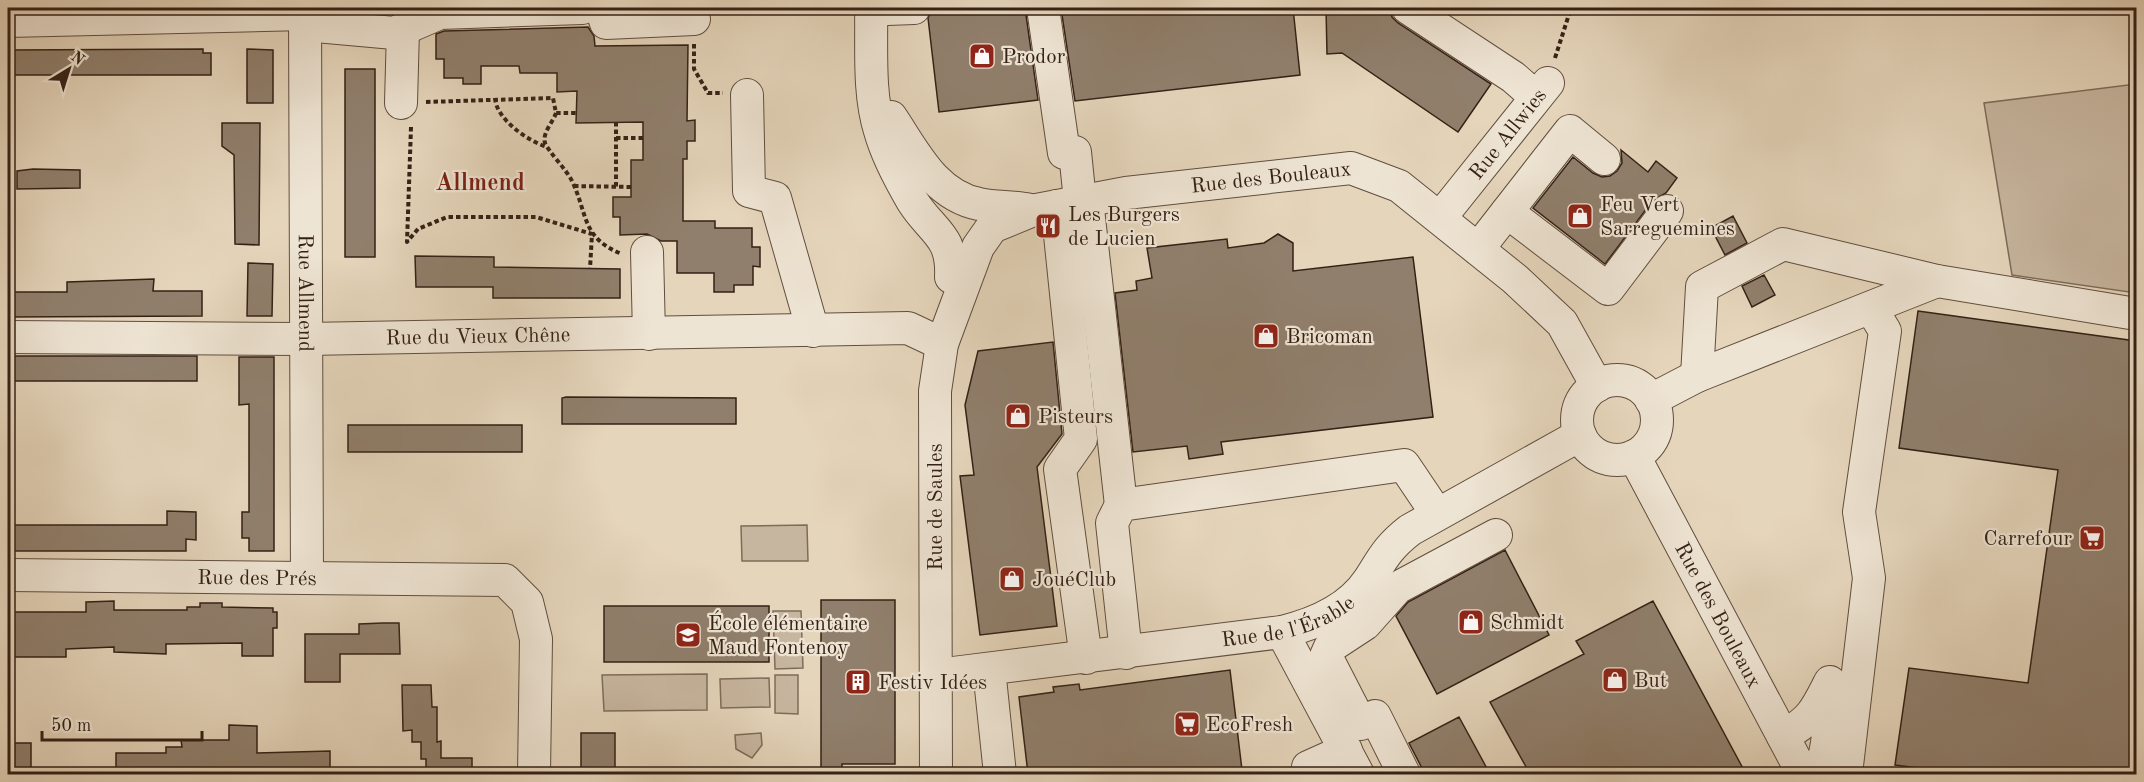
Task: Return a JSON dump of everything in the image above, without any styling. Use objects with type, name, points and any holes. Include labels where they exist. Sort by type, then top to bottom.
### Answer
[{"type":"street","points":[[8,21],[305,16],[394,33],[440,13],[582,8]]},
{"type":"street","points":[[601,8],[606,23],[694,19]]},
{"type":"street","points":[[890,8],[891,117],[895,156],[918,192],[978,247]]},
{"type":"street","points":[[890,8],[874,107],[880,131],[895,168],[914,204],[943,238],[952,258],[951,277]]},
{"type":"street","points":[[1043,8],[1070,152],[1064,204],[1081,439],[1060,469],[1086,658]]},
{"type":"street","points":[[1408,8],[1513,76],[1542,90]]},
{"type":"street","name":"Rue Allmend","points":[[305,16],[306,577]]},
{"type":"street","points":[[403,29],[406,102]]},
{"type":"street","name":"Rue Allwies","points":[[1440,218],[1542,90]]},
{"type":"street","points":[[747,94],[748,191],[776,198],[813,331]]},
{"type":"street","points":[[891,117],[932,176],[946,191],[978,204],[1064,204]]},
{"type":"street","points":[[1478,249],[1570,131],[1604,159]]},
{"type":"street","name":"Rue des Bouleaux","points":[[978,247],[992,227],[1064,204],[1126,193],[1351,168],[1399,186],[1478,249],[1562,322],[1597,386]]},
{"type":"street","points":[[970,201],[978,247]]},
{"type":"street","points":[[1064,204],[1121,505],[1112,523],[1126,653]]},
{"type":"street","points":[[1507,212],[1608,289],[1667,211]]},
{"type":"street","points":[[1697,376],[1702,287],[1783,244],[1937,281],[2136,314]]},
{"type":"street","name":"Rue de Saules","points":[[936,774],[934,391],[942,344],[978,247]]},
{"type":"street","points":[[648,256],[649,334]]},
{"type":"street","points":[[1651,400],[1697,376],[1937,281]]},
{"type":"street","points":[[1846,774],[1869,578],[1859,512],[1885,332],[1871,308]]},
{"type":"street","name":"Rue du Vieux Chêne","points":[[8,337],[307,339],[908,328],[942,344]]},
{"type":"street","points":[[1613,380],[1625,381],[1636,385],[1651,400],[1656,413],[1653,437],[1646,447],[1634,456],[1610,460],[1598,455],[1587,446],[1580,435],[1578,411],[1586,395],[1597,386],[1613,380]]},
{"type":"street","name":"Rue de l'Érable","points":[[937,675],[1282,632],[1313,624],[1346,604],[1368,582],[1381,557],[1392,543],[1437,514],[1580,435]]},
{"type":"street","name":"Rue des Bouleaux","points":[[1634,456],[1803,774]]},
{"type":"street","points":[[1121,505],[1404,465],[1437,514]]},
{"type":"street","points":[[1351,746],[1326,656],[1330,647],[1365,624],[1397,588],[1496,535]]},
{"type":"street","name":"Rue des Prés","points":[[8,575],[505,580],[527,602],[536,639],[534,774]]},
{"type":"street","points":[[1282,632],[1351,746]]},
{"type":"street","points":[[989,669],[1000,774]]},
{"type":"street","points":[[1783,736],[1805,724],[1815,712],[1830,682],[1828,734],[1821,768],[1815,774]]},
{"type":"street","points":[[1308,767],[1351,746],[1375,716],[1404,774]]},
{"type":"path","name":"Rue Allwies","points":[[1542,90],[1571,8]]},
{"type":"path","points":[[694,19],[694,69],[708,93],[747,94]]},
{"type":"path","points":[[495,98],[496,106],[510,124],[539,144],[548,147]]},
{"type":"path","points":[[592,234],[536,217],[447,217],[418,229],[407,242],[406,102],[554,98],[556,113],[545,134],[545,144],[574,186],[583,216],[592,234],[603,245],[618,253],[648,256]]},
{"type":"path","points":[[556,113],[577,113]]},
{"type":"path","points":[[616,122],[616,187]]},
{"type":"path","points":[[616,138],[643,138]]},
{"type":"path","points":[[574,186],[631,187]]},
{"type":"path","points":[[590,269],[592,234]]},
{"type":"shaded area","points":[[2136,84],[2136,293],[2012,275],[1984,103]]},
{"type":"shaded area","points":[[807,525],[808,561],[742,561],[741,526]]},
{"type":"shaded area","points":[[773,611],[801,611],[803,668],[775,669]]},
{"type":"shaded area","points":[[707,674],[707,710],[604,711],[602,675]]},
{"type":"shaded area","points":[[775,675],[798,675],[798,714],[775,713]]},
{"type":"shaded area","points":[[769,678],[770,707],[721,708],[720,679]]},
{"type":"shaded area","points":[[761,733],[762,745],[752,758],[736,749],[735,735]]},
{"type":"building","name":"Prodor","points":[[971,8],[1025,8],[1038,100],[939,112],[928,18],[931,12]]},
{"type":"building","points":[[1061,8],[1293,8],[1300,75],[1075,101]]},
{"type":"building","points":[[1326,8],[1390,8],[1392,17],[1398,23],[1491,84],[1458,132],[1342,53],[1327,54]]},
{"type":"building","points":[[588,27],[594,36],[595,46],[688,45],[687,121],[695,120],[695,141],[687,141],[687,159],[683,159],[683,221],[715,221],[715,228],[752,228],[752,247],[760,247],[760,267],[753,266],[753,285],[734,285],[734,292],[714,292],[714,273],[677,273],[677,241],[661,241],[647,234],[620,235],[620,217],[613,217],[613,197],[631,197],[631,160],[643,160],[643,122],[576,123],[577,91],[557,92],[557,73],[520,73],[519,66],[481,66],[481,84],[463,84],[463,78],[444,78],[444,59],[436,59],[436,34],[444,31]]},
{"type":"building","points":[[203,49],[203,53],[211,53],[211,75],[8,75],[8,50]]},
{"type":"building","points":[[247,49],[273,50],[273,103],[247,103]]},
{"type":"building","points":[[345,69],[375,69],[375,257],[345,257]]},
{"type":"building","points":[[222,123],[260,123],[259,245],[235,244],[234,155],[222,146]]},
{"type":"building","points":[[1621,150],[1648,172],[1656,161],[1677,178],[1666,193],[1653,200],[1605,264],[1533,208],[1573,157],[1593,173],[1602,177],[1610,176],[1622,163]]},
{"type":"building","points":[[80,170],[80,188],[17,189],[17,171]]},
{"type":"building","points":[[1733,216],[1747,243],[1725,255],[1711,228]]},
{"type":"building","name":"Bricoman","points":[[1278,234],[1293,243],[1293,271],[1413,257],[1433,417],[1221,442],[1223,454],[1189,459],[1187,446],[1133,452],[1115,293],[1137,290],[1136,281],[1152,278],[1147,248],[1227,239],[1228,248],[1264,243]]},
{"type":"building","points":[[415,256],[494,257],[494,267],[620,269],[620,298],[493,298],[493,287],[416,287]]},
{"type":"building","points":[[248,263],[273,264],[272,316],[247,316]]},
{"type":"building","points":[[1764,275],[1775,295],[1752,307],[1742,286]]},
{"type":"building","points":[[154,279],[153,291],[202,291],[202,316],[8,317],[8,292],[67,292],[67,282]]},
{"type":"building","name":"Carrefour","points":[[1918,311],[2136,341],[2136,774],[1966,774],[1895,765],[1909,668],[2028,683],[2058,470],[1899,448]]},
{"type":"building","points":[[1053,342],[1062,434],[1037,467],[1057,626],[980,635],[960,476],[974,475],[965,405],[978,351]]},
{"type":"building","points":[[8,356],[197,356],[197,381],[8,381]]},
{"type":"building","points":[[239,357],[274,357],[274,551],[249,551],[249,538],[242,538],[242,512],[249,512],[249,404],[239,405]]},
{"type":"building","points":[[562,398],[736,398],[736,424],[562,424]]},
{"type":"building","points":[[348,425],[522,425],[522,452],[348,452]]},
{"type":"building","points":[[167,511],[196,512],[196,540],[186,539],[186,551],[8,551],[8,525],[167,525]]},
{"type":"building","name":"Schmidt","points":[[1505,550],[1549,635],[1437,694],[1396,616],[1408,602]]},
{"type":"building","name":"Festiv Idées","points":[[821,600],[895,600],[895,764],[842,764],[842,770],[821,770]]},
{"type":"building","points":[[114,601],[114,610],[187,610],[187,607],[200,607],[200,603],[222,603],[222,607],[273,608],[273,612],[277,612],[277,628],[273,628],[273,656],[242,656],[242,643],[166,644],[166,654],[114,652],[114,647],[66,649],[66,657],[8,657],[8,612],[86,612],[86,602]]},
{"type":"building","name":"But","points":[[1653,601],[1746,774],[1530,774],[1490,702],[1584,654],[1576,641]]},
{"type":"building","points":[[604,606],[769,606],[769,662],[604,662]]},
{"type":"building","points":[[399,623],[400,654],[340,654],[340,682],[305,682],[305,634],[359,634],[359,624]]},
{"type":"building","points":[[1230,670],[1242,770],[1208,774],[1028,774],[1019,697],[1054,692],[1053,687],[1079,684],[1080,690]]},
{"type":"building","points":[[402,685],[431,685],[432,707],[437,707],[437,742],[441,741],[441,758],[472,758],[472,774],[426,774],[426,759],[421,759],[421,742],[412,742],[412,730],[403,731]]},
{"type":"building","points":[[1459,717],[1490,774],[1425,774],[1409,743]]},
{"type":"building","points":[[229,725],[257,726],[257,753],[330,751],[330,774],[284,774],[284,772],[116,774],[116,753],[166,753],[166,747],[182,747],[181,740],[229,740]]},
{"type":"building","points":[[581,733],[615,733],[615,774],[581,774]]},
{"type":"building","points":[[8,743],[31,743],[31,774],[8,774]]},
{"type":"place","name":"Prodor","points":[[982,56]]},
{"type":"place","name":"Feu Vert Sarreguemines","points":[[1580,216]]},
{"type":"place","name":"Les Burgers de Lucien","points":[[1048,226]]},
{"type":"place","name":"Bricoman","points":[[1266,336]]},
{"type":"place","name":"Pisteurs","points":[[1018,416]]},
{"type":"place","name":"Carrefour","points":[[2092,538]]},
{"type":"place","name":"JouéClub","points":[[1012,579]]},
{"type":"place","name":"Schmidt","points":[[1471,622]]},
{"type":"place","name":"École élémentaire Maud Fontenoy","points":[[688,635]]},
{"type":"place","name":"But","points":[[1615,680]]},
{"type":"place","name":"Festiv Idées","points":[[858,682]]},
{"type":"place","name":"EcoFresh","points":[[1187,724]]},
{"type":"district","name":"Allmend","points":[[480,182]]}]
